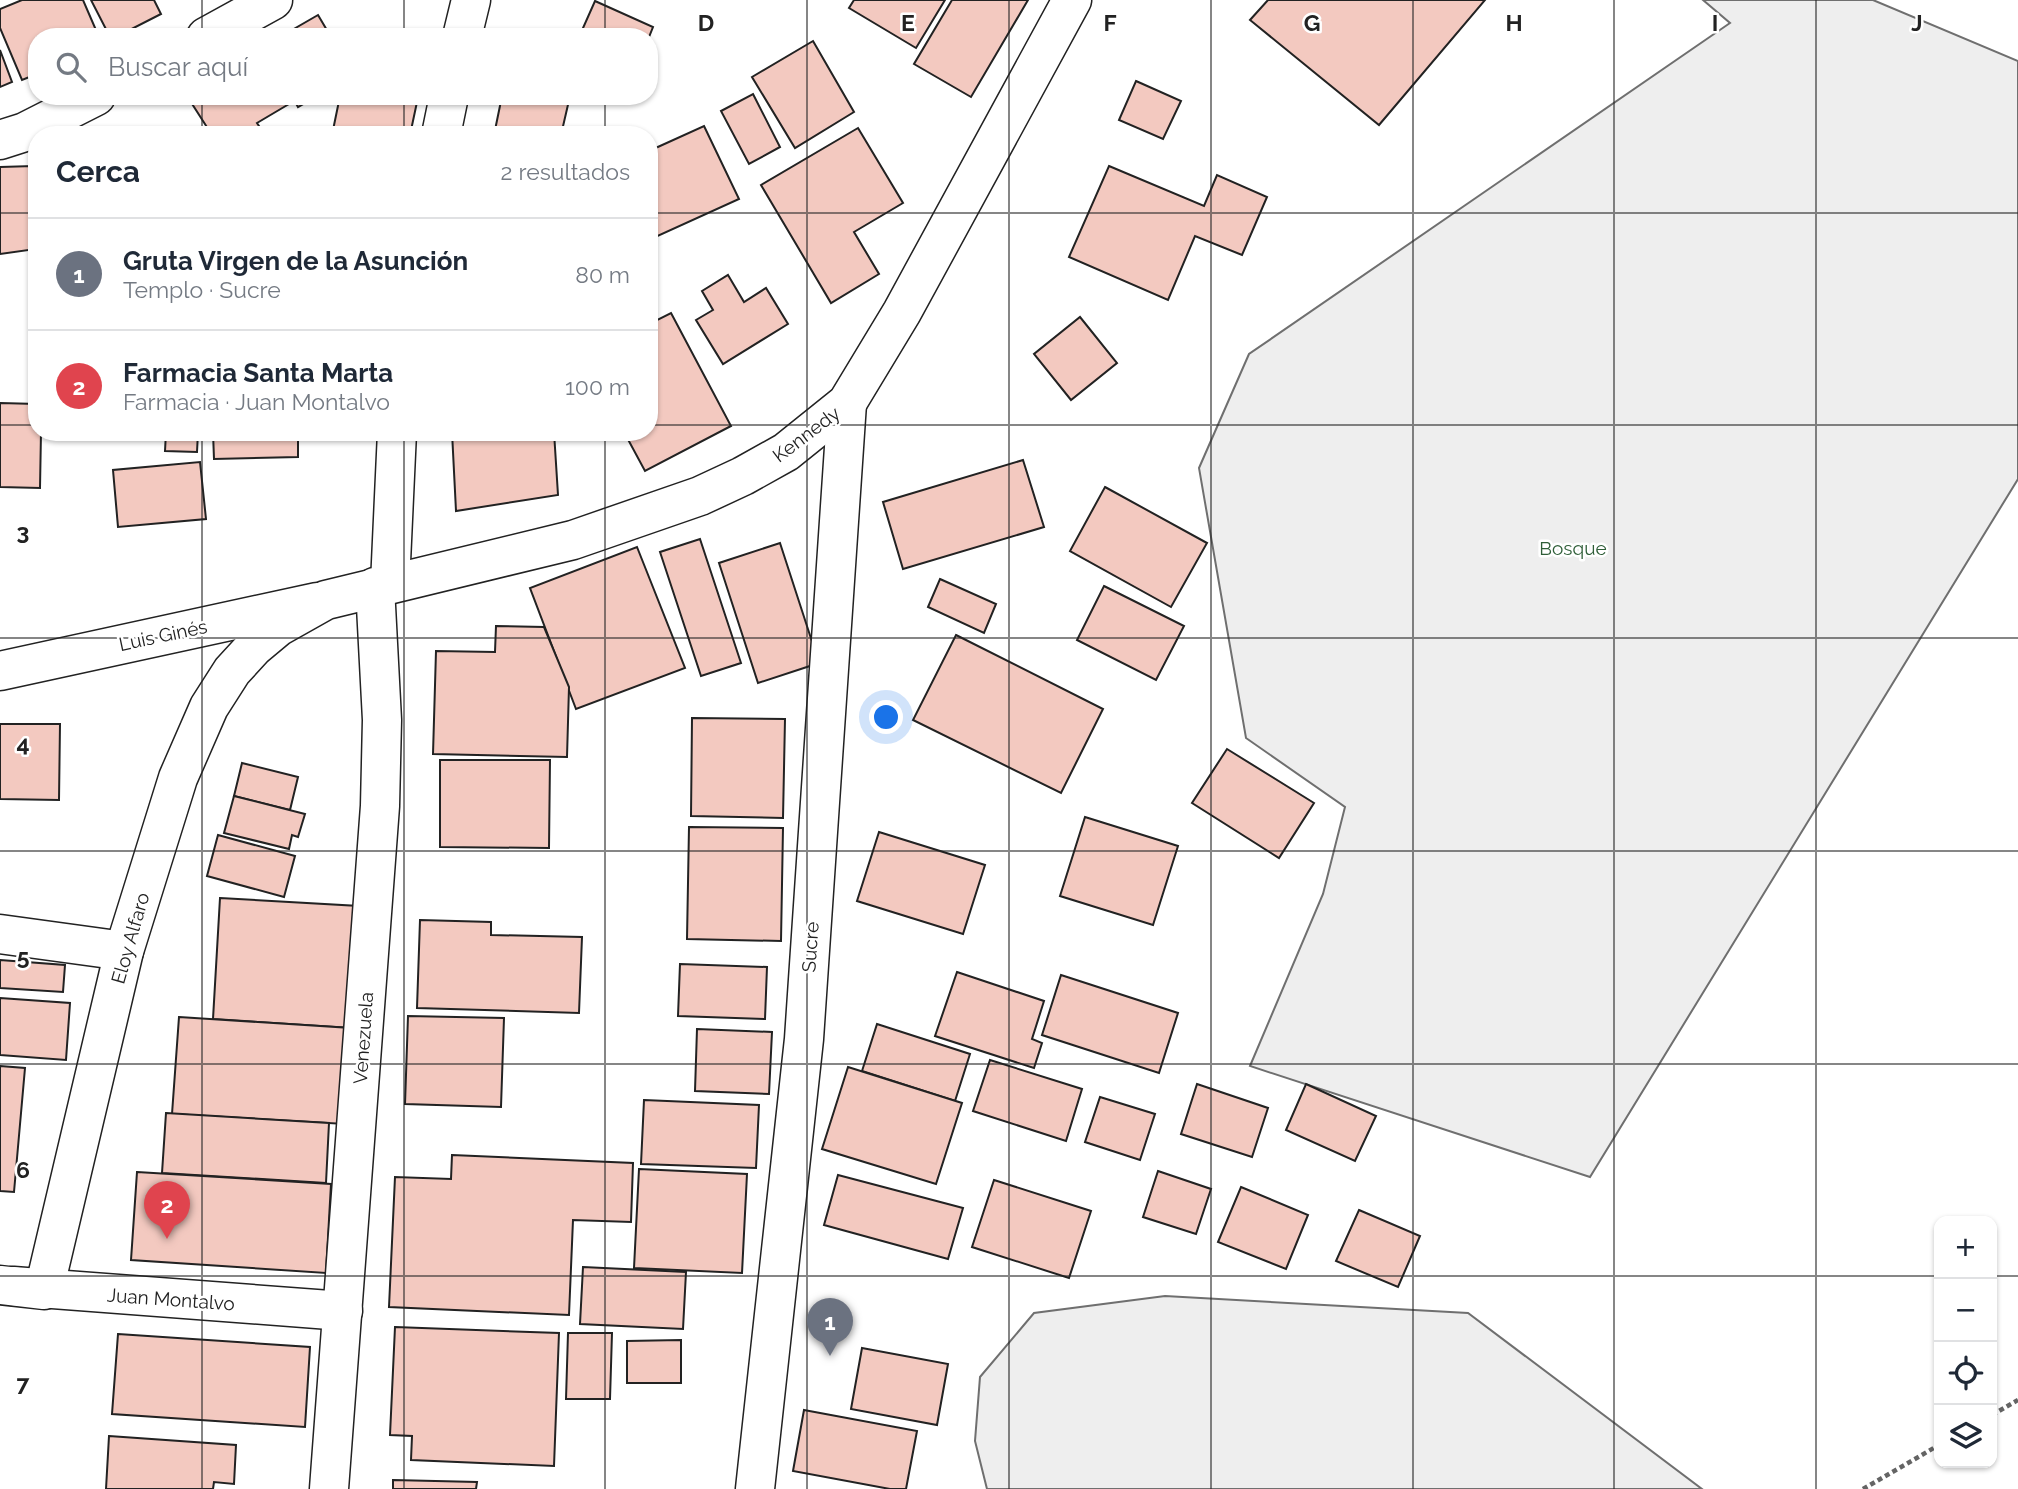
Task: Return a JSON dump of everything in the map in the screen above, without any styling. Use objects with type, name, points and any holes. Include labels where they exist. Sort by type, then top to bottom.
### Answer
[{"type":"street","points":[[222,28],[273,0]]},
{"type":"street","points":[[464,28],[471,0]]},
{"type":"street","name":"Kennedy","points":[[326,600],[573,540],[700,496],[786,453],[847,403],[902,312],[1072,0]]},
{"type":"street","points":[[37,126],[78,105]]},
{"type":"street","points":[[443,126],[447,105]]},
{"type":"street","points":[[0,140],[28,130]]},
{"type":"street","name":"Sucre","points":[[755,1489],[804,1039],[847,403]]},
{"type":"street","name":"Venezuela","points":[[329,1489],[380,806],[383,585],[396,441]]},
{"type":"street","name":"Luis Ginés","points":[[0,671],[326,600]]},
{"type":"street","name":"Eloy Alfaro","points":[[44,1290],[124,951],[178,778],[209,707],[232,671],[254,647],[278,627],[326,600]]},
{"type":"street","points":[[0,934],[124,951]]},
{"type":"street","name":"Juan Montalvo","points":[[0,1285],[343,1311]]},
{"type":"path","points":[[1997,1412],[2018,1400]]},
{"type":"path","points":[[1863,1489],[1934,1449]]},
{"type":"green space","name":"Bosque","points":[[1703,0],[1873,0],[2018,61],[2018,479],[1590,1177],[1250,1066],[1323,894],[1345,807],[1246,738],[1199,468],[1249,354],[1730,23]]},
{"type":"green space","points":[[1165,1296],[1468,1313],[1702,1489],[987,1489],[975,1441],[980,1377],[1034,1313]]},
{"type":"building","points":[[22,0],[83,0],[95,28],[28,28],[28,78],[22,80],[0,28],[0,9]]},
{"type":"building","points":[[91,0],[154,0],[161,14],[134,28],[105,28]]},
{"type":"building","points":[[854,0],[945,0],[916,48],[849,8]]},
{"type":"building","points":[[952,0],[1028,0],[971,97],[914,64]]},
{"type":"building","points":[[1268,0],[1485,0],[1379,125],[1250,20]]},
{"type":"building","points":[[595,1],[653,27],[653,28],[583,28]]},
{"type":"building","points":[[318,15],[326,28],[296,28]]},
{"type":"building","points":[[813,41],[854,112],[795,148],[752,77]]},
{"type":"building","points":[[0,50],[12,82],[0,87]]},
{"type":"building","points":[[1136,81],[1181,101],[1163,139],[1119,120]]},
{"type":"building","points":[[753,94],[780,147],[749,164],[721,111]]},
{"type":"building","points":[[193,105],[287,105],[257,123],[259,126],[206,126]]},
{"type":"building","points":[[338,105],[416,105],[412,126],[334,126]]},
{"type":"building","points":[[500,105],[568,105],[563,126],[496,126]]},
{"type":"building","points":[[704,126],[739,199],[658,236],[658,147]]},
{"type":"building","points":[[858,128],[903,203],[854,232],[879,274],[831,303],[761,185]]},
{"type":"building","points":[[28,166],[28,250],[0,254],[0,167]]},
{"type":"building","points":[[1109,166],[1204,206],[1217,175],[1267,197],[1242,255],[1195,236],[1168,300],[1069,257]]},
{"type":"building","points":[[728,275],[744,302],[766,288],[788,324],[723,364],[696,320],[713,310],[702,291]]},
{"type":"building","points":[[671,313],[731,426],[645,471],[629,441],[658,441],[658,320]]},
{"type":"building","points":[[1080,317],[1117,363],[1071,400],[1034,354]]},
{"type":"building","points":[[0,403],[28,404],[28,441],[41,441],[40,488],[0,487]]},
{"type":"building","points":[[166,441],[198,441],[197,452],[165,451]]},
{"type":"building","points":[[213,441],[298,441],[298,457],[214,459]]},
{"type":"building","points":[[452,441],[555,441],[558,495],[456,511]]},
{"type":"building","points":[[1023,460],[1044,527],[903,569],[883,502]]},
{"type":"building","points":[[200,462],[206,519],[118,527],[113,470]]},
{"type":"building","points":[[1105,487],[1207,543],[1171,607],[1070,551]]},
{"type":"building","points":[[700,539],[741,663],[701,676],[660,552]]},
{"type":"building","points":[[780,543],[819,663],[758,683],[719,563]]},
{"type":"building","points":[[637,547],[685,668],[576,709],[530,588]]},
{"type":"building","points":[[940,579],[996,604],[984,633],[928,607]]},
{"type":"building","points":[[1104,586],[1184,626],[1156,680],[1077,640]]},
{"type":"building","points":[[496,626],[544,627],[569,687],[567,757],[433,754],[436,651],[495,652]]},
{"type":"building","points":[[956,635],[1103,709],[1061,793],[913,720]]},
{"type":"building","points":[[692,718],[785,719],[783,818],[691,816]]},
{"type":"building","points":[[0,724],[60,724],[59,800],[0,799]]},
{"type":"building","points":[[1227,749],[1314,803],[1279,858],[1192,803]]},
{"type":"building","points":[[440,760],[550,760],[549,848],[440,847]]},
{"type":"building","points":[[242,763],[298,777],[290,810],[234,796]]},
{"type":"building","points":[[234,796],[305,814],[298,837],[292,835],[289,849],[224,833]]},
{"type":"building","points":[[1085,817],[1178,846],[1153,925],[1060,896]]},
{"type":"building","points":[[689,827],[783,828],[781,941],[687,939]]},
{"type":"building","points":[[879,832],[985,865],[963,934],[857,901]]},
{"type":"building","points":[[218,835],[295,856],[284,897],[207,876]]},
{"type":"building","points":[[220,898],[359,906],[351,1028],[213,1019]]},
{"type":"building","points":[[420,920],[491,922],[491,935],[582,937],[579,1013],[417,1008]]},
{"type":"building","points":[[0,960],[65,965],[63,992],[0,988]]},
{"type":"building","points":[[680,964],[767,967],[765,1019],[678,1016]]},
{"type":"building","points":[[957,972],[1044,1001],[1032,1039],[1042,1043],[1034,1068],[935,1036]]},
{"type":"building","points":[[1061,975],[1178,1013],[1159,1073],[1042,1035]]},
{"type":"building","points":[[0,998],[70,1003],[66,1060],[0,1055]]},
{"type":"building","points":[[408,1016],[504,1018],[501,1107],[405,1104]]},
{"type":"building","points":[[179,1017],[351,1028],[345,1124],[172,1114]]},
{"type":"building","points":[[877,1024],[970,1054],[955,1101],[862,1071]]},
{"type":"building","points":[[697,1029],[772,1032],[769,1094],[695,1091]]},
{"type":"building","points":[[990,1060],[1082,1089],[1066,1141],[973,1111]]},
{"type":"building","points":[[0,1066],[25,1068],[14,1192],[0,1191]]},
{"type":"building","points":[[848,1067],[962,1103],[936,1184],[822,1149]]},
{"type":"building","points":[[1197,1084],[1268,1108],[1252,1157],[1181,1134]]},
{"type":"building","points":[[1306,1084],[1376,1116],[1355,1161],[1286,1130]]},
{"type":"building","points":[[1100,1097],[1155,1114],[1140,1160],[1085,1142]]},
{"type":"building","points":[[644,1100],[759,1105],[756,1168],[641,1164]]},
{"type":"building","points":[[166,1113],[329,1123],[326,1183],[162,1173]]},
{"type":"building","points":[[452,1155],[633,1163],[631,1222],[573,1220],[569,1315],[389,1307],[395,1177],[451,1179]]},
{"type":"building","points":[[639,1169],[747,1174],[742,1273],[634,1268]]},
{"type":"building","points":[[1158,1171],[1211,1189],[1196,1234],[1143,1217]]},
{"type":"building","points":[[137,1172],[331,1184],[326,1273],[131,1260]]},
{"type":"building","points":[[838,1175],[963,1208],[948,1259],[824,1225]]},
{"type":"building","points":[[994,1180],[1091,1211],[1069,1278],[972,1247]]},
{"type":"building","points":[[1241,1187],[1308,1215],[1286,1269],[1218,1242]]},
{"type":"building","points":[[1359,1210],[1420,1236],[1398,1287],[1336,1261]]},
{"type":"building","points":[[583,1267],[686,1272],[683,1329],[580,1324]]},
{"type":"building","points":[[395,1327],[559,1333],[554,1466],[411,1460],[412,1436],[390,1435]]},
{"type":"building","points":[[568,1333],[612,1333],[610,1399],[566,1399]]},
{"type":"building","points":[[118,1334],[310,1347],[305,1427],[112,1414]]},
{"type":"building","points":[[681,1340],[681,1383],[627,1383],[627,1341]]},
{"type":"building","points":[[862,1348],[948,1364],[937,1425],[851,1409]]},
{"type":"building","points":[[804,1410],[917,1431],[906,1489],[890,1489],[793,1471]]},
{"type":"building","points":[[109,1436],[236,1445],[234,1484],[214,1482],[213,1489],[106,1489]]},
{"type":"building","points":[[393,1480],[477,1482],[476,1489],[393,1489]]},
{"type":"place","name":"Farmacia Santa Marta","points":[[167,1239]]},
{"type":"place","name":"Gruta Virgen de la Asunción","points":[[830,1356]]}]
